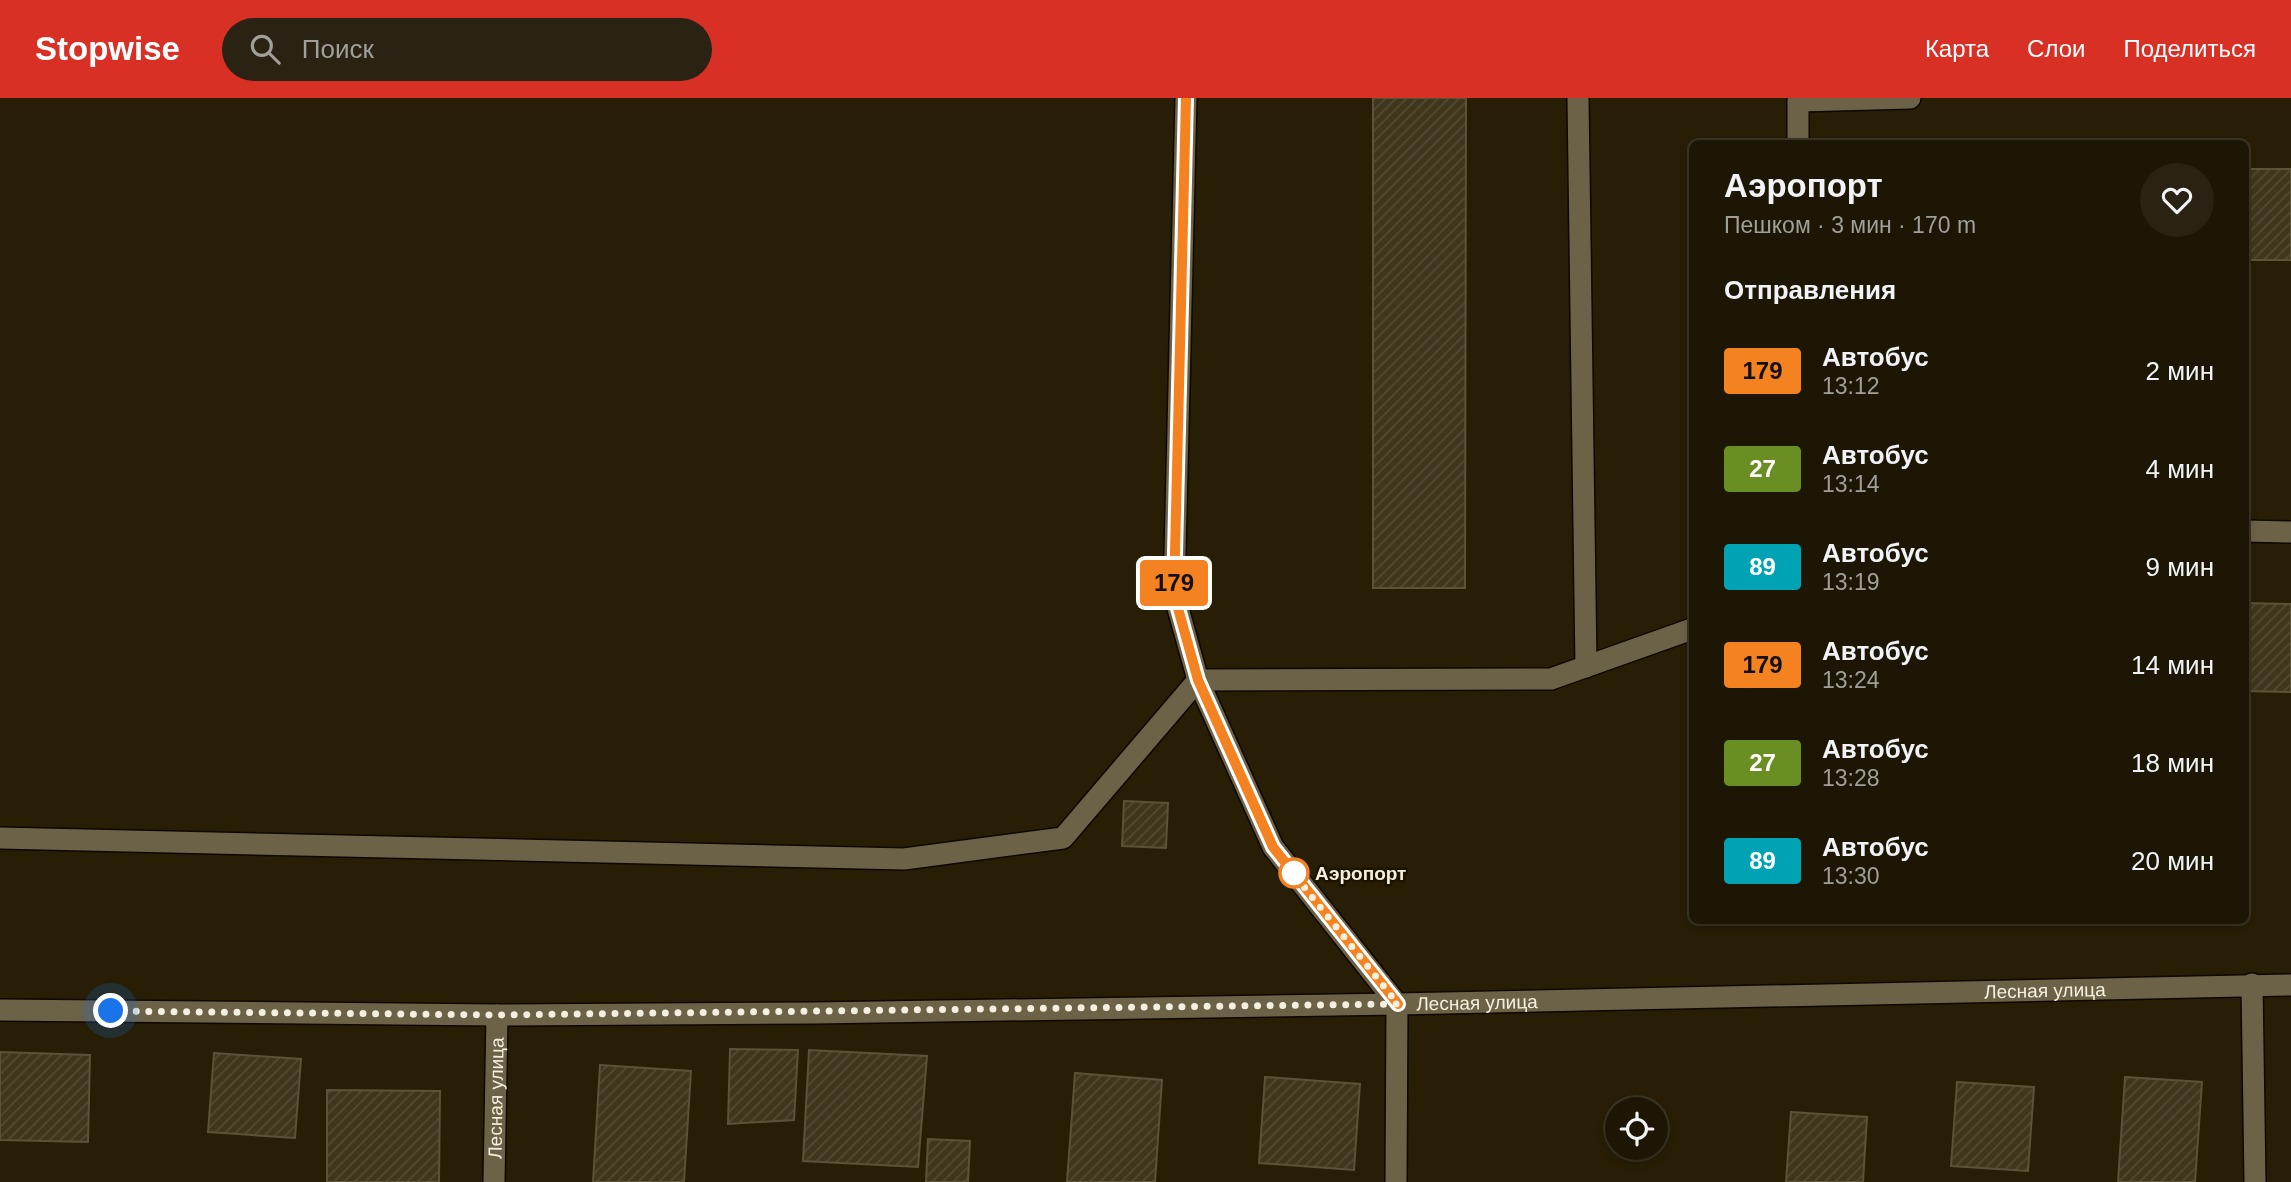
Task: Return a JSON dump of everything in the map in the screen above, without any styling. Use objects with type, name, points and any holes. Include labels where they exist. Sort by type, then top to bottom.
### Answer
[{"type":"street","points":[[1186,98],[1174,594],[1198,680],[1273,847],[1398,1004],[1396,1182]]},
{"type":"street","points":[[1578,98],[1586,667]]},
{"type":"street","points":[[1798,140],[1798,101],[1910,98]]},
{"type":"street","points":[[2249,531],[2291,531]]},
{"type":"street","points":[[0,838],[890,859],[944,854],[1063,838],[1198,680],[1551,679],[1689,630]]},
{"type":"street","points":[[2252,985],[2255,1182]]},
{"type":"street","name":"Лесная улица","points":[[0,1010],[497,1015],[1398,1004],[2291,985]]},
{"type":"street","name":"Лесная улица","points":[[494,1182],[497,1015]]},
{"type":"building","points":[[1373,98],[1466,98],[1465,588],[1373,588]]},
{"type":"building","points":[[2249,169],[2291,169],[2291,260],[2249,260]]},
{"type":"building","points":[[2249,603],[2291,604],[2291,692],[2249,691]]},
{"type":"building","points":[[1124,801],[1168,803],[1166,848],[1122,846]]},
{"type":"building","points":[[730,1049],[798,1050],[794,1120],[728,1124]]},
{"type":"building","points":[[809,1050],[927,1056],[918,1167],[803,1161]]},
{"type":"building","points":[[0,1052],[90,1055],[88,1142],[0,1140]]},
{"type":"building","points":[[214,1053],[301,1059],[295,1138],[208,1132]]},
{"type":"building","points":[[600,1065],[691,1071],[684,1182],[593,1182]]},
{"type":"building","points":[[1075,1073],[1162,1080],[1155,1182],[1067,1182]]},
{"type":"building","points":[[1265,1077],[1360,1084],[1354,1170],[1259,1163]]},
{"type":"building","points":[[2125,1077],[2202,1082],[2195,1182],[2118,1182]]},
{"type":"building","points":[[1957,1082],[2034,1087],[2028,1171],[1951,1166]]},
{"type":"building","points":[[327,1090],[440,1091],[439,1182],[327,1182]]},
{"type":"building","points":[[1791,1112],[1867,1117],[1863,1182],[1786,1182]]},
{"type":"building","points":[[928,1139],[970,1141],[968,1182],[926,1182]]},
{"type":"bus line","name":"179","points":[[1186,98],[1174,594],[1198,680],[1273,847],[1398,1004]]},
{"type":"place","name":"Аэропорт","points":[[1294,873]]},
{"type":"route","points":[[111,1011],[497,1015],[1398,1004],[1288,867],[1294,873]]}]
